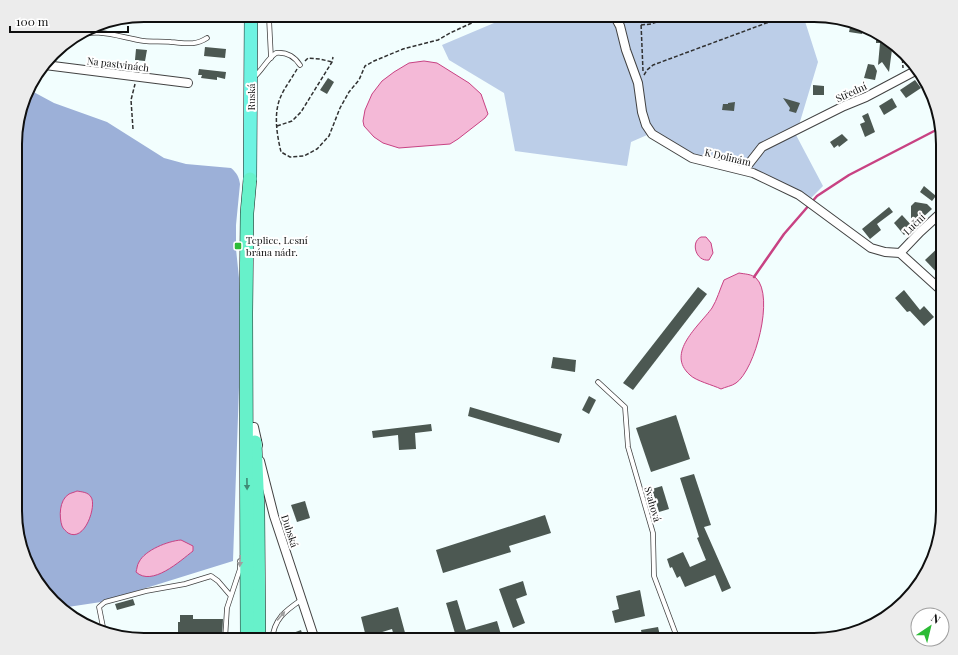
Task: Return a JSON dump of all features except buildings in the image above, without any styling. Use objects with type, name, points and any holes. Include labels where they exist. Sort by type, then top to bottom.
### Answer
[{"type":"highway","points":[[250,179],[252,224],[250,319],[258,517],[259,633]]},
{"type":"highway","points":[[247,633],[246,374],[247,229],[250,179]]},
{"type":"main road","name":"Ruská","points":[[250,179],[252,22]]},
{"type":"street","name":"K Dolinám","points":[[618,22],[638,83],[642,112],[646,125],[652,134],[692,158],[753,173],[799,195],[872,248],[885,252],[900,253]]},
{"type":"street","name":"Na pastvinách","points":[[51,66],[138,76],[188,84]]},
{"type":"street","name":"Střední","points":[[744,170],[762,147],[866,97],[912,72]]},
{"type":"street","name":"Luční","points":[[900,253],[936,217]]},
{"type":"street","points":[[900,253],[936,286]]},
{"type":"street","name":"Dubská","points":[[254,427],[268,493],[313,633]]},
{"type":"lane","points":[[269,22],[271,58]]},
{"type":"lane","points":[[95,33],[143,40],[192,44],[201,42],[207,38]]},
{"type":"lane","points":[[251,79],[260,72],[271,58],[278,53],[289,54],[295,58],[300,65]]},
{"type":"lane","name":"Svahová","points":[[598,382],[625,407],[628,447],[653,533],[654,576],[675,633]]},
{"type":"lane","points":[[241,526],[247,509]]},
{"type":"lane","points":[[225,633],[230,595],[234,588],[240,568],[241,554]]},
{"type":"lane","points":[[103,626],[99,607],[105,602],[185,584],[211,576],[218,581],[230,595]]},
{"type":"lane","points":[[274,633],[277,621],[282,614],[301,600]]},
{"type":"path","points":[[332,62],[308,58],[300,65],[281,95],[276,118],[281,152],[290,156],[304,156],[317,149],[330,136],[340,108],[349,92],[359,80],[365,66],[403,49],[438,40],[474,22]]},
{"type":"path","points":[[642,22],[642,64]]},
{"type":"path","points":[[641,25],[657,22]]},
{"type":"path","points":[[643,77],[652,65],[768,23]]},
{"type":"path","points":[[277,126],[292,121],[301,112],[332,62],[333,57]]},
{"type":"path","points":[[903,61],[904,76]]},
{"type":"path","points":[[133,129],[130,100],[138,76]]},
{"type":"shaded area","points":[[496,22],[805,22],[818,62],[796,135],[823,186],[811,198],[753,168],[694,155],[654,132],[631,142],[627,166],[515,151],[504,93],[449,60],[442,45]]},
{"type":"shaded area","points":[[424,61],[437,63],[469,83],[481,94],[488,114],[485,118],[450,144],[399,148],[383,143],[374,137],[364,126],[363,121],[365,110],[372,94],[382,81],[394,72],[409,63]]},
{"type":"shaded area","points":[[34,92],[54,103],[107,122],[164,158],[186,164],[231,168],[237,175],[240,184],[236,225],[236,249],[239,278],[239,387],[233,561],[101,602],[69,607],[52,591],[38,572],[31,558],[24,535],[22,519],[22,144],[24,120]]},
{"type":"shaded area","points":[[701,237],[706,237],[711,243],[713,253],[709,260],[704,260],[701,258],[696,251],[696,243]]},
{"type":"shaded area","points":[[739,273],[756,278],[761,287],[764,300],[763,316],[756,349],[750,364],[736,383],[721,389],[700,381],[690,375],[683,367],[681,358],[687,340],[712,308],[724,280]]},
{"type":"shaded area","points":[[77,491],[85,492],[90,495],[92,507],[88,522],[80,533],[74,535],[68,533],[63,528],[60,514],[63,500],[69,494]]},
{"type":"shaded area","points":[[181,540],[193,546],[193,551],[166,571],[158,575],[150,576],[143,576],[136,572],[138,563],[151,550],[170,542]]},
{"type":"waterway","points":[[754,277],[784,234],[817,196],[849,175],[935,130]]},
{"type":"place","name":"Teplice, Lesní brána nádr.","points":[[238,246]]}]
